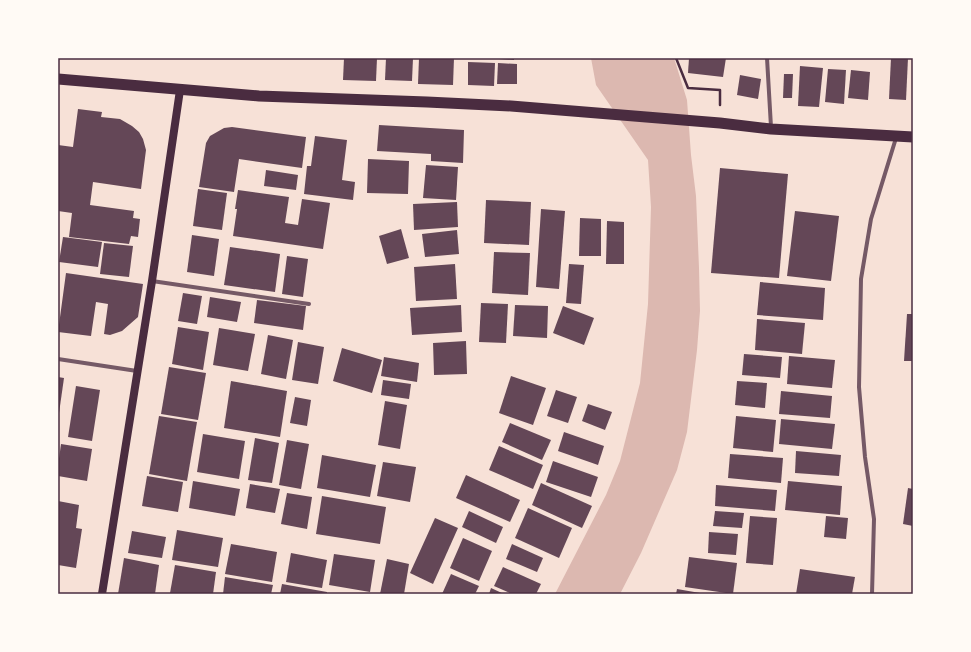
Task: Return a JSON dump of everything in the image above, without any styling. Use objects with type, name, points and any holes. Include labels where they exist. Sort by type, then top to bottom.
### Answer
[{"type":"highway","points":[[58,79],[259,96],[427,102],[586,112],[771,129],[913,137]]},
{"type":"main road","points":[[102,594],[152,281],[180,90]]},
{"type":"street","points":[[767,58],[771,129]]},
{"type":"street","points":[[872,594],[874,519],[865,457],[859,387],[861,279],[871,219],[896,137]]},
{"type":"street","points":[[152,281],[309,304]]},
{"type":"street","points":[[58,359],[137,371]]},
{"type":"path","points":[[676,58],[688,88],[720,90],[717,123]]},
{"type":"shaded area","points":[[591,58],[674,58],[687,100],[696,196],[700,311],[687,432],[677,470],[641,553],[620,594],[555,594],[606,495],[620,461],[640,383],[648,304],[651,207],[648,160],[596,85]]},
{"type":"building","points":[[344,58],[377,58],[376,81],[343,80]]},
{"type":"building","points":[[386,58],[413,58],[412,81],[385,80]]},
{"type":"building","points":[[419,58],[454,58],[453,85],[418,84]]},
{"type":"building","points":[[514,58],[514,60],[499,59]]},
{"type":"building","points":[[689,58],[726,58],[723,77],[688,73]]},
{"type":"building","points":[[891,58],[908,58],[906,100],[889,99]]},
{"type":"building","points":[[468,62],[495,63],[494,86],[468,85]]},
{"type":"building","points":[[498,63],[517,64],[517,84],[497,84]]},
{"type":"building","points":[[800,66],[823,68],[819,107],[798,106]]},
{"type":"building","points":[[828,69],[846,70],[844,104],[825,102]]},
{"type":"building","points":[[851,70],[870,72],[868,100],[848,98]]},
{"type":"building","points":[[784,74],[793,74],[792,98],[783,98]]},
{"type":"building","points":[[740,75],[761,79],[758,99],[737,95]]},
{"type":"building","points":[[78,109],[102,112],[101,117],[120,119],[139,132],[143,139],[146,150],[141,189],[93,182],[90,205],[134,211],[133,218],[140,219],[138,237],[131,236],[129,244],[69,237],[72,213],[58,211],[58,145],[73,147]]},
{"type":"building","points":[[379,125],[464,130],[463,163],[431,161],[431,154],[377,151]]},
{"type":"building","points":[[232,127],[306,137],[302,168],[239,159],[234,192],[199,187],[206,143],[210,136],[224,128]]},
{"type":"building","points":[[315,136],[347,140],[342,180],[355,182],[353,200],[304,194],[307,166],[311,166]]},
{"type":"building","points":[[368,159],[409,161],[408,194],[367,193]]},
{"type":"building","points":[[426,165],[458,167],[456,200],[423,198]]},
{"type":"building","points":[[720,168],[788,174],[779,278],[711,273]]},
{"type":"building","points":[[266,170],[298,175],[296,190],[264,186]]},
{"type":"building","points":[[198,189],[227,193],[222,230],[193,226]]},
{"type":"building","points":[[238,190],[289,197],[285,223],[298,225],[302,199],[330,203],[323,249],[233,236]]},
{"type":"building","points":[[486,200],[531,202],[529,245],[484,243]]},
{"type":"building","points":[[457,202],[458,227],[414,230],[413,204]]},
{"type":"building","points":[[541,209],[565,211],[559,289],[536,287]]},
{"type":"building","points":[[795,211],[839,216],[831,281],[787,276]]},
{"type":"building","points":[[580,218],[601,219],[601,256],[579,256]]},
{"type":"building","points":[[607,221],[624,222],[624,264],[606,264]]},
{"type":"building","points":[[401,229],[409,258],[387,264],[379,236]]},
{"type":"building","points":[[457,230],[459,254],[425,257],[422,234]]},
{"type":"building","points":[[192,235],[219,239],[214,276],[187,272]]},
{"type":"building","points":[[63,237],[102,242],[98,267],[59,262]]},
{"type":"building","points":[[104,243],[133,246],[129,277],[100,274]]},
{"type":"building","points":[[230,247],[280,254],[275,292],[224,285]]},
{"type":"building","points":[[494,252],[530,253],[528,295],[492,293]]},
{"type":"building","points":[[287,256],[308,259],[303,297],[282,294]]},
{"type":"building","points":[[455,264],[457,299],[416,301],[414,267]]},
{"type":"building","points":[[569,264],[584,265],[581,304],[566,303]]},
{"type":"building","points":[[66,273],[143,284],[138,317],[122,331],[110,335],[104,334],[108,304],[96,302],[91,336],[58,332]]},
{"type":"building","points":[[760,282],[825,288],[823,320],[757,315]]},
{"type":"building","points":[[183,293],[202,296],[197,324],[178,321]]},
{"type":"building","points":[[210,297],[241,302],[237,322],[207,317]]},
{"type":"building","points":[[257,300],[306,306],[303,330],[254,323]]},
{"type":"building","points":[[481,303],[508,304],[506,343],[479,342]]},
{"type":"building","points":[[461,305],[462,332],[412,335],[410,308]]},
{"type":"building","points":[[515,305],[548,306],[547,338],[513,336]]},
{"type":"building","points":[[563,306],[594,318],[584,345],[553,333]]},
{"type":"building","points":[[907,314],[913,314],[913,361],[904,361]]},
{"type":"building","points":[[757,319],[805,323],[802,354],[755,350]]},
{"type":"building","points":[[178,327],[209,332],[203,370],[172,364]]},
{"type":"building","points":[[219,328],[255,334],[248,371],[213,365]]},
{"type":"building","points":[[268,335],[293,340],[286,379],[261,374]]},
{"type":"building","points":[[466,341],[467,374],[434,375],[433,343]]},
{"type":"building","points":[[298,342],[324,347],[318,384],[292,380]]},
{"type":"building","points":[[342,348],[382,360],[372,393],[333,381]]},
{"type":"building","points":[[744,354],[782,357],[780,378],[742,375]]},
{"type":"building","points":[[789,356],[835,360],[832,388],[787,384]]},
{"type":"building","points":[[384,357],[419,363],[417,382],[381,376]]},
{"type":"building","points":[[169,367],[206,373],[198,420],[161,414]]},
{"type":"building","points":[[511,376],[546,388],[533,425],[499,413]]},
{"type":"building","points":[[58,377],[64,378],[59,413],[58,413]]},
{"type":"building","points":[[383,380],[411,384],[409,399],[381,395]]},
{"type":"building","points":[[231,381],[287,391],[280,437],[224,428]]},
{"type":"building","points":[[737,381],[767,383],[765,408],[735,405]]},
{"type":"building","points":[[76,386],[100,390],[92,441],[68,437]]},
{"type":"building","points":[[556,390],[577,397],[568,423],[547,416]]},
{"type":"building","points":[[781,391],[832,396],[830,418],[779,414]]},
{"type":"building","points":[[295,397],[311,400],[307,426],[290,423]]},
{"type":"building","points":[[385,401],[407,405],[400,449],[378,445]]},
{"type":"building","points":[[588,404],[612,412],[605,430],[582,421]]},
{"type":"building","points":[[159,416],[197,422],[187,481],[149,474]]},
{"type":"building","points":[[736,416],[776,420],[773,452],[733,448]]},
{"type":"building","points":[[781,419],[835,424],[832,449],[779,444]]},
{"type":"building","points":[[510,423],[551,440],[542,460],[502,442]]},
{"type":"building","points":[[564,432],[604,446],[598,465],[558,451]]},
{"type":"building","points":[[203,434],[245,441],[239,479],[197,472]]},
{"type":"building","points":[[255,438],[279,443],[272,483],[248,480]]},
{"type":"building","points":[[287,440],[309,444],[301,489],[279,485]]},
{"type":"building","points":[[61,444],[92,449],[87,481],[58,476]]},
{"type":"building","points":[[499,446],[543,465],[533,489],[489,470]]},
{"type":"building","points":[[796,451],[841,455],[839,476],[795,473]]},
{"type":"building","points":[[730,454],[783,458],[781,483],[728,478]]},
{"type":"building","points":[[322,455],[376,465],[370,497],[317,488]]},
{"type":"building","points":[[553,461],[598,477],[591,497],[546,482]]},
{"type":"building","points":[[383,462],[416,467],[410,502],[377,496]]},
{"type":"building","points":[[466,475],[520,500],[510,522],[456,498]]},
{"type":"building","points":[[147,476],[183,482],[178,512],[142,506]]},
{"type":"building","points":[[193,481],[240,489],[235,516],[189,508]]},
{"type":"building","points":[[788,481],[842,486],[840,515],[785,510]]},
{"type":"building","points":[[541,483],[592,506],[582,528],[532,505]]},
{"type":"building","points":[[250,484],[280,489],[275,513],[246,508]]},
{"type":"building","points":[[716,485],[777,490],[775,511],[715,506]]},
{"type":"building","points":[[908,488],[913,489],[913,526],[903,524]]},
{"type":"building","points":[[287,493],[312,497],[307,529],[281,524]]},
{"type":"building","points":[[322,496],[386,507],[380,544],[316,534]]},
{"type":"building","points":[[58,501],[79,505],[76,528],[82,529],[76,568],[58,565]]},
{"type":"building","points":[[528,508],[572,528],[559,558],[515,538]]},
{"type":"building","points":[[469,511],[503,527],[496,543],[462,527]]},
{"type":"building","points":[[715,511],[744,513],[742,528],[713,526]]},
{"type":"building","points":[[750,516],[777,518],[773,565],[746,563]]},
{"type":"building","points":[[826,516],[848,518],[846,539],[824,537]]},
{"type":"building","points":[[435,518],[458,528],[433,584],[410,573]]},
{"type":"building","points":[[177,530],[223,538],[218,567],[172,560]]},
{"type":"building","points":[[132,531],[166,537],[162,558],[128,553]]},
{"type":"building","points":[[709,532],[738,534],[736,555],[708,553]]},
{"type":"building","points":[[463,538],[492,551],[479,581],[450,568]]},
{"type":"building","points":[[231,544],[277,552],[272,582],[225,574]]},
{"type":"building","points":[[512,544],[543,558],[537,572],[506,559]]},
{"type":"building","points":[[291,553],[327,560],[322,588],[286,582]]},
{"type":"building","points":[[334,554],[375,560],[370,592],[329,585]]},
{"type":"building","points":[[689,557],[737,563],[733,594],[685,587]]},
{"type":"building","points":[[124,558],[159,565],[155,594],[118,594]]},
{"type":"building","points":[[387,559],[409,564],[404,594],[380,594]]},
{"type":"building","points":[[175,565],[216,572],[213,594],[170,593]]},
{"type":"building","points":[[503,567],[541,584],[536,594],[512,594],[494,586]]},
{"type":"building","points":[[800,569],[855,577],[852,594],[796,594]]},
{"type":"building","points":[[451,574],[479,586],[475,594],[442,594]]},
{"type":"building","points":[[225,577],[273,585],[271,594],[223,594]]},
{"type":"building","points":[[282,584],[327,592],[327,594],[280,594]]},
{"type":"building","points":[[491,588],[504,594],[489,594]]},
{"type":"building","points":[[677,589],[700,593],[700,594],[676,594]]}]
